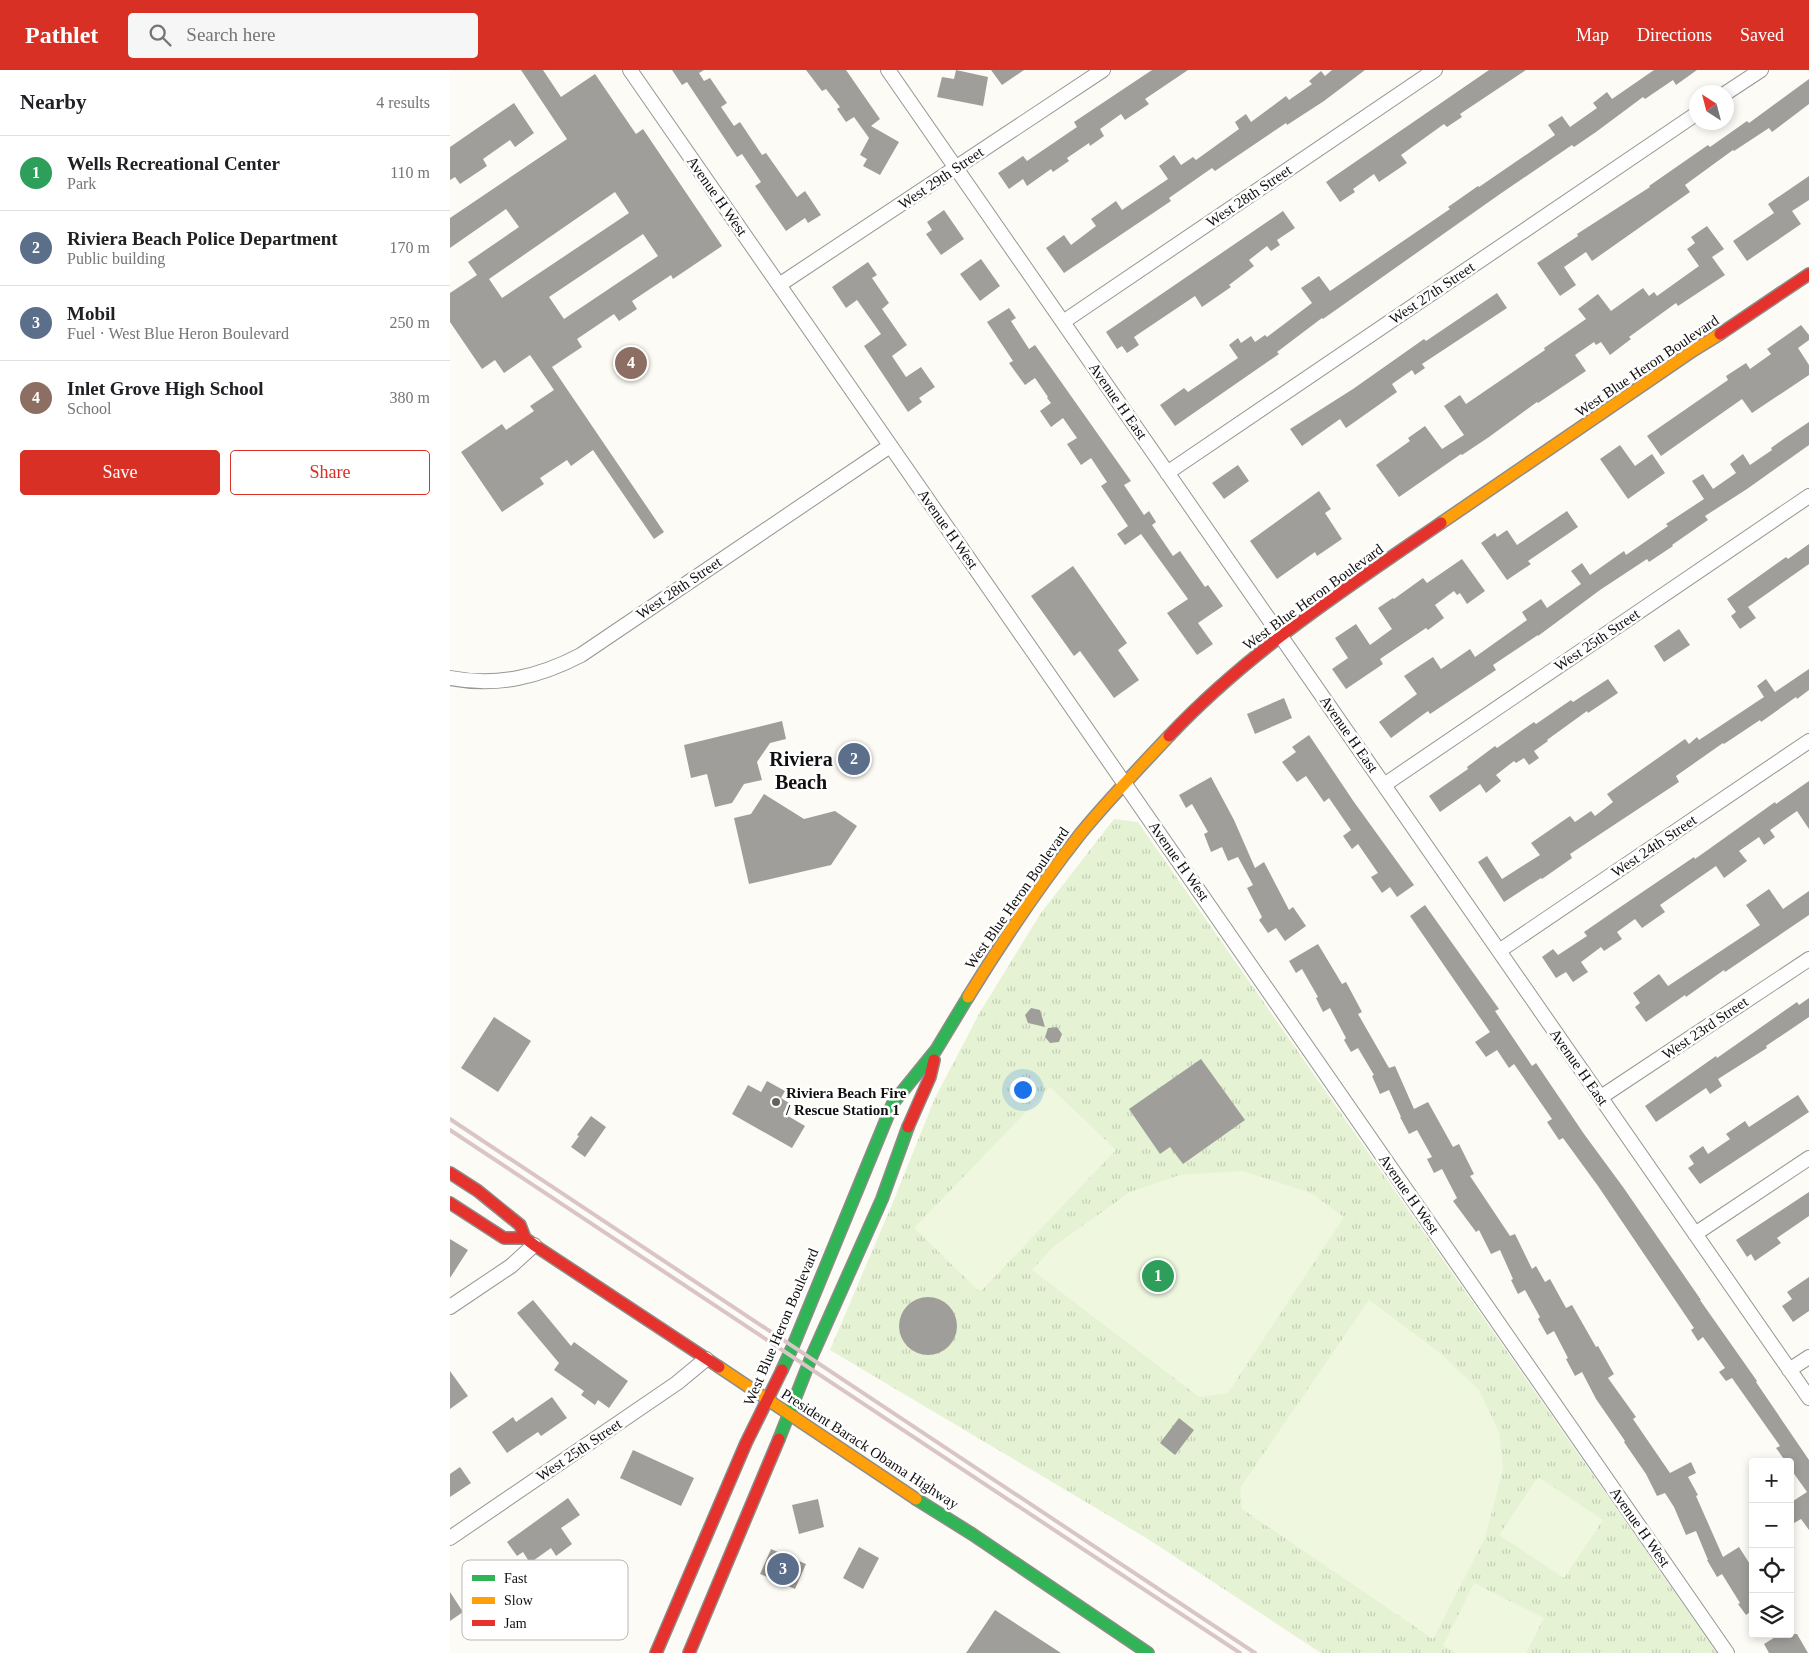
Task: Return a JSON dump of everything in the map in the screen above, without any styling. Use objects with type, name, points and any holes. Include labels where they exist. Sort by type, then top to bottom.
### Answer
[{"type":"main road","name":"West Blue Heron Boulevard","points":[[656,1653],[743,1450],[793,1346],[834,1240],[872,1156],[893,1103],[936,1050],[999,946],[1037,890],[1082,832],[1124,783],[1181,723],[1229,679],[1281,636],[1358,580],[1694,350],[1809,274]]},
{"type":"main road","name":"West Blue Heron Boulevard","points":[[689,1653],[811,1358],[882,1199],[910,1123],[930,1077],[936,1050]]},
{"type":"main road","name":"President Barack Obama Highway","points":[[450,1173],[478,1191],[520,1225],[529,1241]]},
{"type":"main road","name":"President Barack Obama Highway","points":[[450,1202],[504,1238],[529,1241],[871,1470],[972,1534],[1148,1653]]},
{"type":"street","name":"Avenue H West","points":[[630,70],[1727,1653]]},
{"type":"street","name":"Avenue H East","points":[[888,70],[1809,1398]]},
{"type":"street","name":"West 29th Street","points":[[778,285],[1103,70]]},
{"type":"street","name":"West 28th Street","points":[[1063,322],[1435,70]]},
{"type":"street","points":[[1734,88],[1761,70]]},
{"type":"street","name":"West 27th Street","points":[[1167,473],[1689,119]]},
{"type":"street","name":"West 28th Street","points":[[450,678],[489,682],[511,680],[535,675],[581,655],[890,446]]},
{"type":"street","name":"West 25th Street","points":[[1384,785],[1809,496]]},
{"type":"street","name":"West 24th Street","points":[[1499,951],[1809,741]]},
{"type":"street","name":"West 23rd Street","points":[[1600,1098],[1809,959]]},
{"type":"street","points":[[1695,1234],[1809,1158]]},
{"type":"street","points":[[450,1307],[510,1266],[529,1241]]},
{"type":"street","points":[[1789,1370],[1809,1357]]},
{"type":"street","name":"West 25th Street","points":[[450,1538],[677,1383],[706,1359]]},
{"type":"green space","points":[[1114,819],[1138,822],[1717,1653],[1321,1653],[1148,1539],[830,1350],[935,1098],[980,1012],[1041,913]]},
{"type":"green space","points":[[1050,1087],[1116,1150],[980,1292],[914,1228]]},
{"type":"green space","points":[[1243,1171],[1311,1193],[1344,1217],[1228,1393],[1199,1397],[1032,1270],[1053,1247],[1130,1192],[1180,1175]]},
{"type":"green space","points":[[1369,1300],[1440,1353],[1479,1390],[1499,1432],[1503,1469],[1485,1538],[1433,1639],[1242,1509],[1240,1488]]},
{"type":"green space","points":[[1538,1477],[1603,1520],[1564,1578],[1499,1535]]},
{"type":"green space","points":[[1474,1583],[1544,1618],[1526,1653],[1457,1653],[1443,1646]]},
{"type":"building","points":[[521,70],[543,70],[561,97],[595,74],[636,134],[643,129],[722,246],[673,279],[671,275],[632,301],[637,309],[619,321],[614,314],[577,339],[582,347],[552,367],[664,532],[654,539],[593,450],[571,466],[567,460],[540,478],[544,484],[502,512],[461,452],[502,424],[506,430],[534,411],[530,406],[554,390],[530,355],[504,373],[495,360],[482,369],[450,322],[450,293],[477,275],[468,262],[519,227],[506,209],[450,248],[450,218],[567,139]],"holes":[[[615,192],[629,213],[502,298],[489,279]],[[643,234],[658,256],[564,319],[549,297]]]},
{"type":"building","points":[[672,70],[704,70],[699,73],[704,81],[710,78],[727,103],[721,107],[734,126],[740,122],[762,155],[766,153],[797,197],[805,191],[821,215],[808,223],[805,218],[786,231],[755,186],[761,182],[742,154],[737,157],[687,82],[682,85]]},
{"type":"building","points":[[806,70],[846,70],[880,119],[871,126],[899,142],[880,175],[863,166],[867,159],[860,155],[869,138],[854,117],[846,122],[837,109],[840,107],[826,89],[822,91]]},
{"type":"building","points":[[956,70],[988,77],[983,106],[937,97],[942,77],[954,79]]},
{"type":"building","points":[[991,70],[1024,70],[1002,85]]},
{"type":"building","points":[[1152,70],[1188,70],[1145,99],[1149,104],[1125,120],[1121,114],[1100,129],[1104,136],[1090,146],[1089,143],[1067,158],[1069,161],[1053,172],[1051,169],[1027,186],[1023,179],[1009,189],[998,173],[1023,156],[1027,161],[1077,127],[1074,122]]},
{"type":"building","points":[[1332,70],[1365,70],[1324,101],[1287,125],[1286,123],[1215,171],[1212,168],[1169,198],[1171,201],[1064,273],[1046,248],[1064,235],[1071,245],[1096,226],[1091,219],[1116,201],[1122,210],[1168,179],[1159,166],[1174,155],[1181,165],[1193,157],[1196,160],[1239,129],[1235,122],[1246,114],[1251,122],[1286,96],[1289,100],[1312,84],[1309,81],[1321,71],[1325,76]]},
{"type":"building","points":[[1489,70],[1526,70],[1460,114],[1462,117],[1447,127],[1444,124],[1401,155],[1407,163],[1379,182],[1374,174],[1353,189],[1355,192],[1340,202],[1326,182]]},
{"type":"building","points":[[1654,70],[1697,70],[1676,85],[1673,80],[1645,99],[1643,97],[1574,147],[1572,145],[1500,194],[1322,318],[1277,352],[1279,354],[1175,426],[1160,405],[1184,388],[1188,392],[1238,358],[1229,345],[1238,338],[1241,343],[1251,336],[1255,342],[1265,335],[1267,337],[1312,303],[1301,288],[1319,276],[1330,291],[1450,209],[1448,207],[1478,186],[1555,135],[1548,125],[1562,116],[1570,127],[1597,108],[1593,103],[1607,92],[1612,99]]},
{"type":"building","points":[[1809,79],[1809,104],[1772,132],[1769,128],[1733,150],[1685,185],[1690,192],[1592,261],[1586,252],[1564,267],[1576,285],[1560,296],[1537,263],[1578,236],[1577,234],[1650,187],[1708,145],[1710,147],[1747,121],[1749,123]]},
{"type":"building","points":[[514,103],[534,133],[515,147],[510,140],[483,159],[487,166],[460,184],[455,177],[450,180],[450,147]]},
{"type":"building","points":[[1809,176],[1809,200],[1792,211],[1801,224],[1747,261],[1733,241],[1774,213],[1768,204]]},
{"type":"building","points":[[944,210],[964,239],[941,255],[926,234],[932,230],[927,222]]},
{"type":"building","points":[[1283,211],[1295,228],[1277,240],[1280,245],[1271,251],[1267,246],[1249,260],[1254,266],[1229,285],[1231,287],[1202,307],[1195,296],[1134,337],[1139,345],[1127,353],[1122,346],[1117,349],[1106,332]]},
{"type":"building","points":[[1707,226],[1724,249],[1712,257],[1725,275],[1678,306],[1676,303],[1629,337],[1631,339],[1610,355],[1601,342],[1596,345],[1594,342],[1575,355],[1586,371],[1537,402],[1489,437],[1399,497],[1376,465],[1410,441],[1408,438],[1425,426],[1442,449],[1464,435],[1444,406],[1460,395],[1466,404],[1545,350],[1544,348],[1586,319],[1578,309],[1598,294],[1611,311],[1643,288],[1649,296],[1654,292],[1657,296],[1699,266],[1687,249],[1695,243],[1691,237]]},
{"type":"building","points":[[981,259],[1000,286],[980,301],[960,274]]},
{"type":"building","points":[[868,262],[877,275],[872,278],[889,303],[882,309],[907,345],[892,356],[906,377],[921,367],[935,387],[919,398],[922,402],[908,412],[864,346],[881,334],[857,300],[846,308],[832,287]]},
{"type":"building","points":[[1497,293],[1507,308],[1422,364],[1425,368],[1415,375],[1412,370],[1392,384],[1397,392],[1346,428],[1340,419],[1302,446],[1290,429],[1353,389],[1424,339],[1426,341]]},
{"type":"building","points":[[1009,308],[1016,318],[1011,321],[1029,349],[1035,345],[1131,481],[1124,485],[1144,515],[1149,511],[1156,522],[1152,525],[1173,556],[1180,551],[1205,587],[1208,585],[1223,606],[1198,623],[1213,644],[1197,655],[1167,613],[1188,599],[1141,534],[1125,545],[1117,534],[1128,526],[1101,486],[1107,482],[1091,458],[1081,465],[1067,444],[1077,438],[1063,418],[1051,427],[1040,411],[1051,403],[1035,378],[1025,385],[1009,363],[1013,361],[987,322]]},
{"type":"building","points":[[1801,325],[1809,335],[1809,340],[1798,348],[1809,365],[1809,375],[1752,413],[1742,399],[1661,456],[1647,436],[1728,380],[1726,376],[1746,363],[1750,369],[1771,354],[1767,349]]},
{"type":"building","points":[[1809,422],[1809,445],[1705,516],[1708,520],[1673,546],[1649,562],[1647,559],[1600,590],[1538,636],[1493,665],[1496,670],[1430,714],[1428,711],[1391,738],[1379,722],[1417,694],[1404,676],[1433,657],[1441,669],[1470,649],[1475,657],[1527,620],[1522,612],[1541,599],[1547,608],[1581,584],[1571,571],[1582,563],[1590,575],[1624,551],[1626,555],[1668,526],[1666,524],[1704,499],[1692,481],[1703,474],[1713,489],[1736,473],[1730,464],[1743,454],[1750,465]]},
{"type":"building","points":[[1620,445],[1635,466],[1652,454],[1665,473],[1628,499],[1600,459]]},
{"type":"building","points":[[1238,465],[1249,481],[1224,499],[1212,483]]},
{"type":"building","points":[[1319,491],[1331,509],[1325,513],[1342,539],[1317,556],[1315,552],[1277,579],[1250,541]]},
{"type":"building","points":[[1567,511],[1578,527],[1528,561],[1531,564],[1507,580],[1481,543],[1495,533],[1497,537],[1507,530],[1517,545]]},
{"type":"building","points":[[1809,544],[1809,564],[1748,607],[1756,618],[1740,629],[1731,616],[1736,612],[1727,599],[1786,557],[1788,559]]},
{"type":"building","points":[[1462,559],[1485,591],[1467,604],[1460,593],[1457,595],[1454,591],[1435,605],[1444,618],[1380,659],[1383,664],[1346,689],[1332,669],[1348,658],[1335,638],[1356,624],[1370,645],[1392,629],[1378,608],[1423,578],[1427,583]]},
{"type":"building","points":[[1073,566],[1127,643],[1118,650],[1139,680],[1114,698],[1080,651],[1074,656],[1031,596]]},
{"type":"building","points":[[1679,629],[1690,645],[1664,662],[1654,646]]},
{"type":"building","points":[[1809,669],[1809,690],[1761,722],[1760,720],[1723,743],[1676,776],[1679,782],[1570,854],[1572,858],[1542,879],[1504,902],[1478,862],[1487,856],[1502,879],[1540,855],[1531,843],[1570,816],[1575,822],[1591,811],[1595,816],[1613,802],[1607,794],[1685,739],[1689,744],[1697,737],[1699,740],[1764,697],[1757,686],[1766,679],[1775,692]]},
{"type":"building","points":[[1608,679],[1618,693],[1588,713],[1587,711],[1547,740],[1534,751],[1539,758],[1529,765],[1524,758],[1516,763],[1514,761],[1496,775],[1501,781],[1486,793],[1480,784],[1440,812],[1429,796],[1468,769],[1467,767],[1495,746],[1497,748],[1534,722],[1536,724],[1571,700],[1573,702]]},
{"type":"building","points":[[1284,698],[1292,718],[1255,734],[1247,714]]},
{"type":"building","points":[[782,721],[786,739],[770,743],[757,762],[762,780],[744,784],[732,803],[715,807],[707,774],[691,778],[684,745]]},
{"type":"building","points":[[1309,735],[1354,802],[1414,885],[1397,897],[1390,887],[1382,893],[1371,877],[1378,873],[1358,844],[1352,849],[1343,836],[1351,830],[1329,798],[1324,802],[1306,776],[1297,782],[1282,762],[1296,752],[1292,747]]},
{"type":"building","points":[[1211,777],[1234,820],[1255,868],[1264,862],[1289,910],[1293,907],[1306,926],[1285,941],[1276,928],[1268,933],[1259,920],[1262,917],[1247,888],[1253,885],[1238,857],[1228,861],[1222,847],[1211,852],[1204,834],[1208,832],[1192,804],[1186,808],[1179,795]]},
{"type":"building","points":[[1809,781],[1809,829],[1797,811],[1770,830],[1775,837],[1764,845],[1759,837],[1739,851],[1747,861],[1724,878],[1716,866],[1660,905],[1665,912],[1642,928],[1635,919],[1617,932],[1622,939],[1604,951],[1601,947],[1581,962],[1588,972],[1573,982],[1566,972],[1556,978],[1542,957],[1553,949],[1558,955],[1587,936],[1584,932],[1694,857],[1695,859],[1775,802],[1776,804]]},
{"type":"building","points":[[764,794],[804,819],[835,811],[857,826],[831,865],[749,884],[734,818],[751,814]]},
{"type":"building","points":[[1769,889],[1783,909],[1809,891],[1809,915],[1725,972],[1724,970],[1646,1022],[1635,1007],[1640,1003],[1633,993],[1659,974],[1668,986],[1760,925],[1746,905]]},
{"type":"building","points":[[1425,905],[1499,1009],[1495,1011],[1532,1066],[1536,1063],[1757,1381],[1809,1460],[1809,1530],[1801,1519],[1794,1523],[1794,1500],[1807,1492],[1794,1474],[1794,1458],[1783,1458],[1776,1448],[1780,1446],[1732,1378],[1726,1381],[1719,1372],[1725,1368],[1703,1337],[1698,1341],[1691,1330],[1694,1328],[1598,1186],[1563,1138],[1559,1140],[1547,1122],[1552,1119],[1514,1064],[1509,1068],[1497,1050],[1486,1057],[1475,1042],[1490,1032],[1410,916]]},
{"type":"building","points":[[1318,944],[1342,984],[1346,982],[1362,1012],[1358,1014],[1389,1068],[1395,1066],[1414,1109],[1428,1102],[1453,1147],[1459,1144],[1474,1174],[1470,1176],[1510,1236],[1515,1234],[1532,1269],[1536,1266],[1545,1282],[1550,1279],[1566,1308],[1572,1305],[1614,1374],[1608,1378],[1636,1417],[1633,1419],[1670,1473],[1691,1462],[1696,1473],[1688,1477],[1698,1495],[1696,1496],[1723,1557],[1739,1547],[1749,1563],[1749,1613],[1746,1615],[1722,1574],[1717,1577],[1707,1560],[1696,1531],[1686,1535],[1674,1507],[1665,1493],[1657,1496],[1646,1474],[1596,1399],[1582,1372],[1575,1376],[1554,1331],[1547,1335],[1538,1319],[1540,1317],[1525,1290],[1518,1294],[1500,1250],[1491,1254],[1479,1230],[1476,1232],[1453,1201],[1457,1198],[1442,1169],[1434,1173],[1427,1159],[1432,1157],[1417,1130],[1409,1134],[1389,1090],[1380,1094],[1372,1076],[1374,1075],[1358,1048],[1351,1052],[1344,1040],[1346,1038],[1330,1008],[1323,1012],[1316,998],[1318,997],[1302,969],[1296,973],[1289,961]]},
{"type":"building","points":[[1809,998],[1809,1017],[1766,1046],[1767,1048],[1718,1079],[1722,1086],[1710,1094],[1706,1088],[1656,1122],[1645,1106],[1797,1002],[1799,1005]]},
{"type":"building","points":[[1031,1008],[1040,1010],[1045,1027],[1028,1023],[1025,1015]]},
{"type":"building","points":[[494,1017],[531,1041],[498,1092],[461,1068]]},
{"type":"building","points":[[1057,1027],[1062,1034],[1059,1042],[1050,1043],[1045,1037],[1048,1028]]},
{"type":"building","points":[[1201,1059],[1245,1120],[1183,1164],[1170,1147],[1160,1154],[1129,1109]]},
{"type":"building","points":[[767,1081],[785,1091],[781,1098],[789,1103],[783,1113],[805,1126],[792,1148],[732,1114],[748,1085],[761,1092]]},
{"type":"building","points":[[1798,1095],[1809,1112],[1700,1184],[1688,1168],[1694,1164],[1689,1156],[1703,1146],[1708,1154],[1730,1139],[1726,1134],[1745,1121],[1749,1127]]},
{"type":"building","points":[[591,1116],[606,1127],[585,1157],[571,1147]]},
{"type":"building","points":[[1809,1192],[1809,1216],[1777,1238],[1781,1243],[1755,1261],[1751,1254],[1747,1257],[1736,1240]]},
{"type":"building","points":[[450,1239],[468,1250],[450,1278]]},
{"type":"building","points":[[1809,1277],[1809,1311],[1793,1322],[1782,1306],[1792,1299],[1787,1292]]},
{"type":"building","points":[[928,1297],[939,1299],[952,1310],[957,1326],[955,1337],[944,1350],[928,1355],[917,1353],[904,1342],[899,1326],[901,1315],[912,1302]]},
{"type":"building","points":[[533,1300],[571,1346],[574,1342],[628,1381],[609,1408],[598,1400],[595,1405],[581,1395],[584,1391],[554,1370],[559,1363],[517,1313]]},
{"type":"building","points":[[450,1371],[468,1396],[450,1409]]},
{"type":"building","points":[[552,1397],[567,1418],[541,1436],[538,1432],[507,1453],[492,1432],[513,1417],[516,1422]]},
{"type":"building","points":[[1179,1418],[1194,1430],[1175,1455],[1160,1443]]},
{"type":"building","points":[[633,1450],[694,1478],[681,1506],[620,1478]]},
{"type":"building","points":[[460,1467],[471,1483],[450,1497],[450,1474]]},
{"type":"building","points":[[568,1498],[580,1515],[561,1528],[572,1544],[556,1556],[551,1548],[534,1560],[528,1560],[523,1552],[517,1556],[507,1542]]},
{"type":"building","points":[[818,1499],[824,1527],[799,1534],[792,1505]]},
{"type":"building","points":[[859,1547],[879,1558],[863,1589],[843,1578]]},
{"type":"building","points":[[771,1549],[806,1564],[795,1589],[760,1574]]},
{"type":"building","points":[[450,1592],[462,1613],[450,1621]]},
{"type":"building","points":[[995,1610],[1061,1653],[966,1653]]},
{"type":"building","points":[[1794,1634],[1797,1634],[1808,1653],[1769,1653],[1764,1644],[1774,1638],[1794,1638]]},
{"type":"railway","points":[[450,1119],[1255,1653]]},
{"type":"railway","points":[[450,1130],[1240,1653]]},
{"type":"traffic: fast","points":[[782,1370],[893,1103],[936,1050],[968,997]]},
{"type":"traffic: fast","points":[[779,1439],[811,1358],[882,1199],[908,1127]]},
{"type":"traffic: fast","points":[[916,1499],[972,1534],[1148,1653]]},
{"type":"traffic: slow","points":[[1441,523],[1720,334]]},
{"type":"traffic: slow","points":[[968,997],[1022,913],[1081,833],[1169,736]]},
{"type":"traffic: slow","points":[[719,1367],[916,1499]]},
{"type":"traffic: jam","points":[[1720,334],[1809,274]]},
{"type":"traffic: jam","points":[[1169,736],[1231,676],[1299,622],[1441,523]]},
{"type":"traffic: jam","points":[[908,1127],[930,1077],[934,1060]]},
{"type":"traffic: jam","points":[[450,1173],[478,1191],[520,1225],[525,1238],[534,1245],[719,1367]]},
{"type":"traffic: jam","points":[[450,1203],[504,1238],[525,1238]]},
{"type":"traffic: jam","points":[[656,1653],[746,1443],[782,1370]]},
{"type":"traffic: jam","points":[[689,1653],[779,1439]]},
{"type":"place","name":"Inlet Grove High School","points":[[631,363]]},
{"type":"place","name":"Riviera Beach Police Department","points":[[854,759]]},
{"type":"place","name":"Riviera Beach Fire / Rescue Station 1","points":[[776,1102]]},
{"type":"place","name":"Wells Recreational Center","points":[[1158,1276]]},
{"type":"place","name":"Mobil","points":[[783,1569]]},
{"type":"district","name":"Riviera Beach","points":[[801,770]]}]
